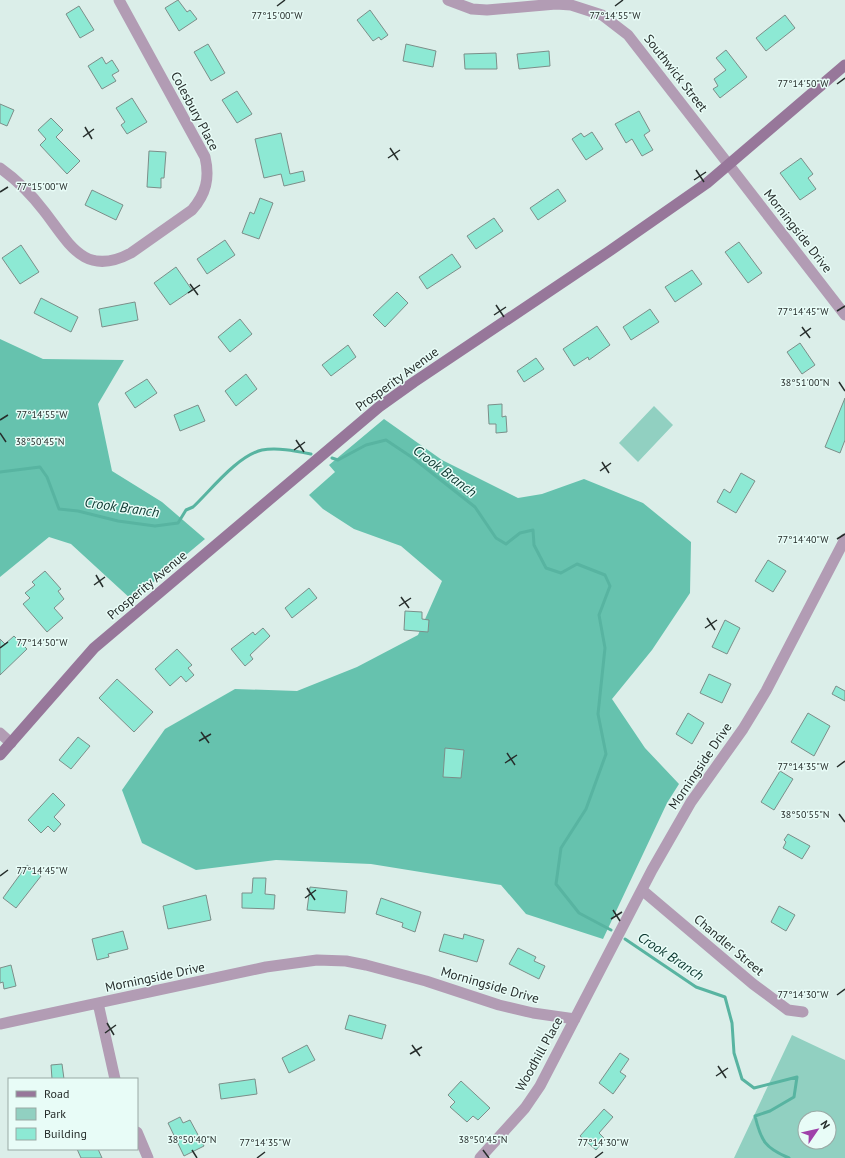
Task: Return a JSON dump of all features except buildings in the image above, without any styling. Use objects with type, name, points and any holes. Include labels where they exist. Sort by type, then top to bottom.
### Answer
[{"type":"main road","name":"Prosperity Avenue","points":[[0,755],[94,648],[379,407],[614,248],[729,165],[845,65]]},
{"type":"street","name":"Colesbury Place","points":[[0,168],[29,192],[70,247],[88,259],[100,261],[116,260],[131,253],[192,210],[199,202],[205,191],[208,180],[208,168],[205,157],[119,0]]},
{"type":"street","name":"Southwick Street","points":[[448,0],[472,9],[487,10],[572,3],[602,15],[616,24],[628,35],[729,165]]},
{"type":"street","name":"Morningside Drive","points":[[729,165],[845,315]]},
{"type":"street","name":"Morningside Drive","points":[[0,1024],[266,967],[317,960],[346,961],[426,981],[498,1005],[533,1013],[574,1018],[652,870],[691,802],[742,729],[766,691],[845,539]]},
{"type":"street","points":[[0,733],[11,742]]},
{"type":"street","name":"Chandler Street","points":[[642,890],[753,984],[788,1010],[803,1012]]},
{"type":"street","points":[[98,1003],[115,1078]]},
{"type":"street","name":"Woodhill Place","points":[[480,1158],[525,1108],[536,1091],[574,1018]]},
{"type":"street","points":[[138,1134],[148,1158]]},
{"type":"green space","points":[[0,339],[43,359],[124,360],[98,404],[112,471],[162,502],[205,539],[132,600],[71,544],[49,537],[0,577]]},
{"type":"green space","points":[[654,406],[673,425],[638,462],[619,443]]},
{"type":"green space","points":[[384,419],[442,460],[518,498],[542,494],[584,479],[643,503],[691,542],[690,593],[652,650],[612,699],[645,748],[679,784],[667,803],[603,939],[526,914],[501,885],[371,864],[276,860],[196,870],[142,843],[122,790],[165,729],[235,689],[297,691],[357,667],[418,635],[442,581],[401,546],[354,529],[323,509],[309,495],[335,472],[329,465]]},
{"type":"green space","points":[[792,1035],[845,1060],[845,1158],[734,1158]]},
{"type":"waterway","name":"Crook Branch","points":[[332,458],[338,460],[366,445],[386,440],[413,458],[475,507],[496,538],[506,544],[520,533],[533,530],[534,545],[546,568],[561,573],[577,564],[605,575],[610,586],[599,615],[605,648],[598,714],[606,754],[586,809],[561,848],[556,884],[579,913],[611,930]]},
{"type":"waterway","name":"Crook Branch","points":[[0,472],[40,467],[47,477],[59,509],[78,511],[118,521],[155,526],[178,523],[186,510],[193,507],[234,466],[253,453],[262,450],[274,449],[311,454]]},
{"type":"waterway","name":"Crook Branch","points":[[625,939],[696,987],[725,997],[732,1023],[734,1053],[742,1079],[754,1088],[797,1077],[794,1097],[770,1111],[755,1116],[759,1132],[765,1143],[774,1151],[789,1158]]}]
